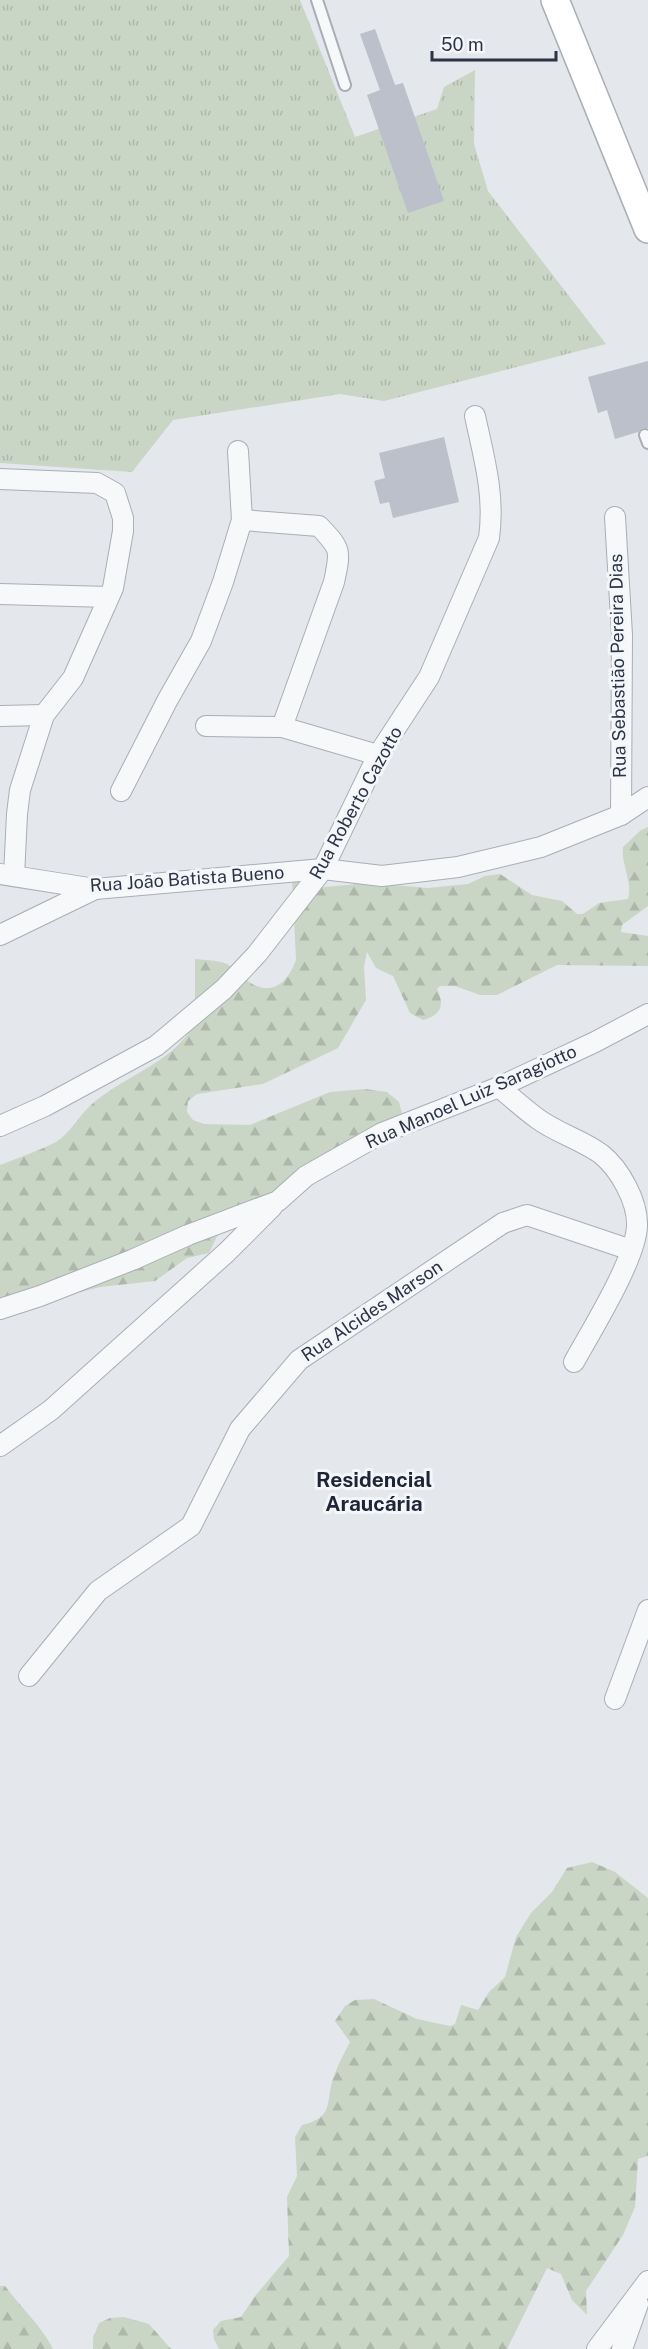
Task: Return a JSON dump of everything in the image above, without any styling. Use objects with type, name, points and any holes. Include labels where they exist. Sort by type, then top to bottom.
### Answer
[{"type":"main road","points":[[555,0],[648,229]]},
{"type":"street","name":"Rua Roberto Cazotto","points":[[0,1126],[45,1106],[156,1046],[224,989],[251,961],[323,869],[378,755],[429,677],[489,538],[492,494],[475,416]]},
{"type":"street","points":[[121,791],[201,641],[242,520],[238,451]]},
{"type":"street","points":[[0,479],[97,483],[115,493],[123,518],[123,531],[113,588],[73,678],[44,715],[20,790],[7,875]]},
{"type":"street","name":"Rua Sebastião Pereira Dias","points":[[615,517],[622,635],[621,815]]},
{"type":"street","points":[[242,520],[319,526],[337,544],[337,567],[334,582],[282,727]]},
{"type":"street","points":[[0,594],[108,597]]},
{"type":"street","points":[[0,716],[44,715]]},
{"type":"street","points":[[206,726],[282,727],[378,755]]},
{"type":"street","name":"Rua João Batista Bueno","points":[[7,875],[95,889],[323,869],[382,876],[458,867],[541,848],[621,815],[648,797]]},
{"type":"street","points":[[0,935],[95,889]]},
{"type":"street","name":"Rua Manoel Luiz Saragiotto","points":[[0,1309],[40,1296],[278,1201],[306,1176],[382,1133],[499,1087],[595,1042],[648,1014]]},
{"type":"street","points":[[499,1087],[538,1119],[602,1155],[621,1176],[633,1203],[637,1226],[631,1250],[617,1282],[574,1362]]},
{"type":"street","points":[[0,1446],[51,1410],[227,1252],[278,1201]]},
{"type":"street","name":"Rua Alcides Marson","points":[[29,1676],[99,1591],[191,1526],[240,1429],[299,1359],[502,1223],[527,1215],[631,1250]]},
{"type":"street","points":[[615,1699],[648,1610]]},
{"type":"street","points":[[597,2349],[647,2283]]},
{"type":"street","points":[[622,2349],[647,2283]]},
{"type":"lane","points":[[317,0],[345,85]]},
{"type":"green space","points":[[0,0],[300,0],[355,137],[437,109],[444,87],[475,70],[474,144],[488,191],[606,344],[384,401],[340,394],[173,420],[132,472],[0,463]]},
{"type":"green space","points":[[648,827],[648,906],[622,925],[621,932],[648,936],[648,966],[557,965],[497,995],[480,995],[455,986],[440,986],[437,989],[441,1000],[440,1009],[423,1020],[410,1013],[393,976],[376,968],[367,952],[364,967],[366,1000],[338,1048],[263,1084],[197,1094],[188,1101],[187,1112],[193,1120],[204,1124],[250,1125],[330,1092],[365,1089],[387,1092],[399,1102],[403,1117],[219,1232],[209,1253],[187,1258],[155,1281],[100,1287],[0,1313],[0,1165],[56,1142],[91,1105],[120,1084],[151,1066],[178,1045],[190,1031],[199,1015],[195,1002],[195,959],[227,964],[250,983],[262,988],[281,983],[290,973],[296,960],[292,879],[314,888],[369,883],[428,888],[468,884],[485,876],[500,874],[532,895],[562,901],[577,914],[583,914],[599,903],[628,899],[629,886],[623,847],[641,830]]},
{"type":"green space","points":[[592,1862],[615,1872],[648,1898],[648,2156],[638,2159],[635,2207],[623,2235],[586,2291],[587,2315],[572,2300],[561,2274],[547,2268],[507,2349],[219,2349],[213,2330],[221,2321],[241,2317],[255,2296],[289,2256],[287,2197],[297,2176],[295,2137],[302,2125],[320,2117],[328,2106],[335,2073],[350,2042],[335,2021],[345,2006],[355,2000],[374,1999],[417,2019],[450,2026],[455,2024],[461,2005],[478,2010],[489,1992],[505,1977],[516,1937],[531,1913],[552,1892],[567,1868]]},
{"type":"green space","points":[[0,2286],[5,2286],[37,2324],[53,2349],[0,2349]]},
{"type":"green space","points":[[124,2317],[149,2324],[171,2349],[93,2349],[93,2338],[99,2323],[110,2318]]},
{"type":"building","points":[[375,29],[395,85],[403,83],[444,201],[408,213],[367,95],[380,90],[360,34]]},
{"type":"building","points":[[648,361],[648,428],[615,439],[607,410],[598,413],[588,377]]},
{"type":"building","points":[[444,437],[459,502],[393,518],[389,502],[380,504],[374,481],[385,478],[379,453]]},
{"type":"district","name":"Residencial Araucária","points":[[374,1492]]}]
